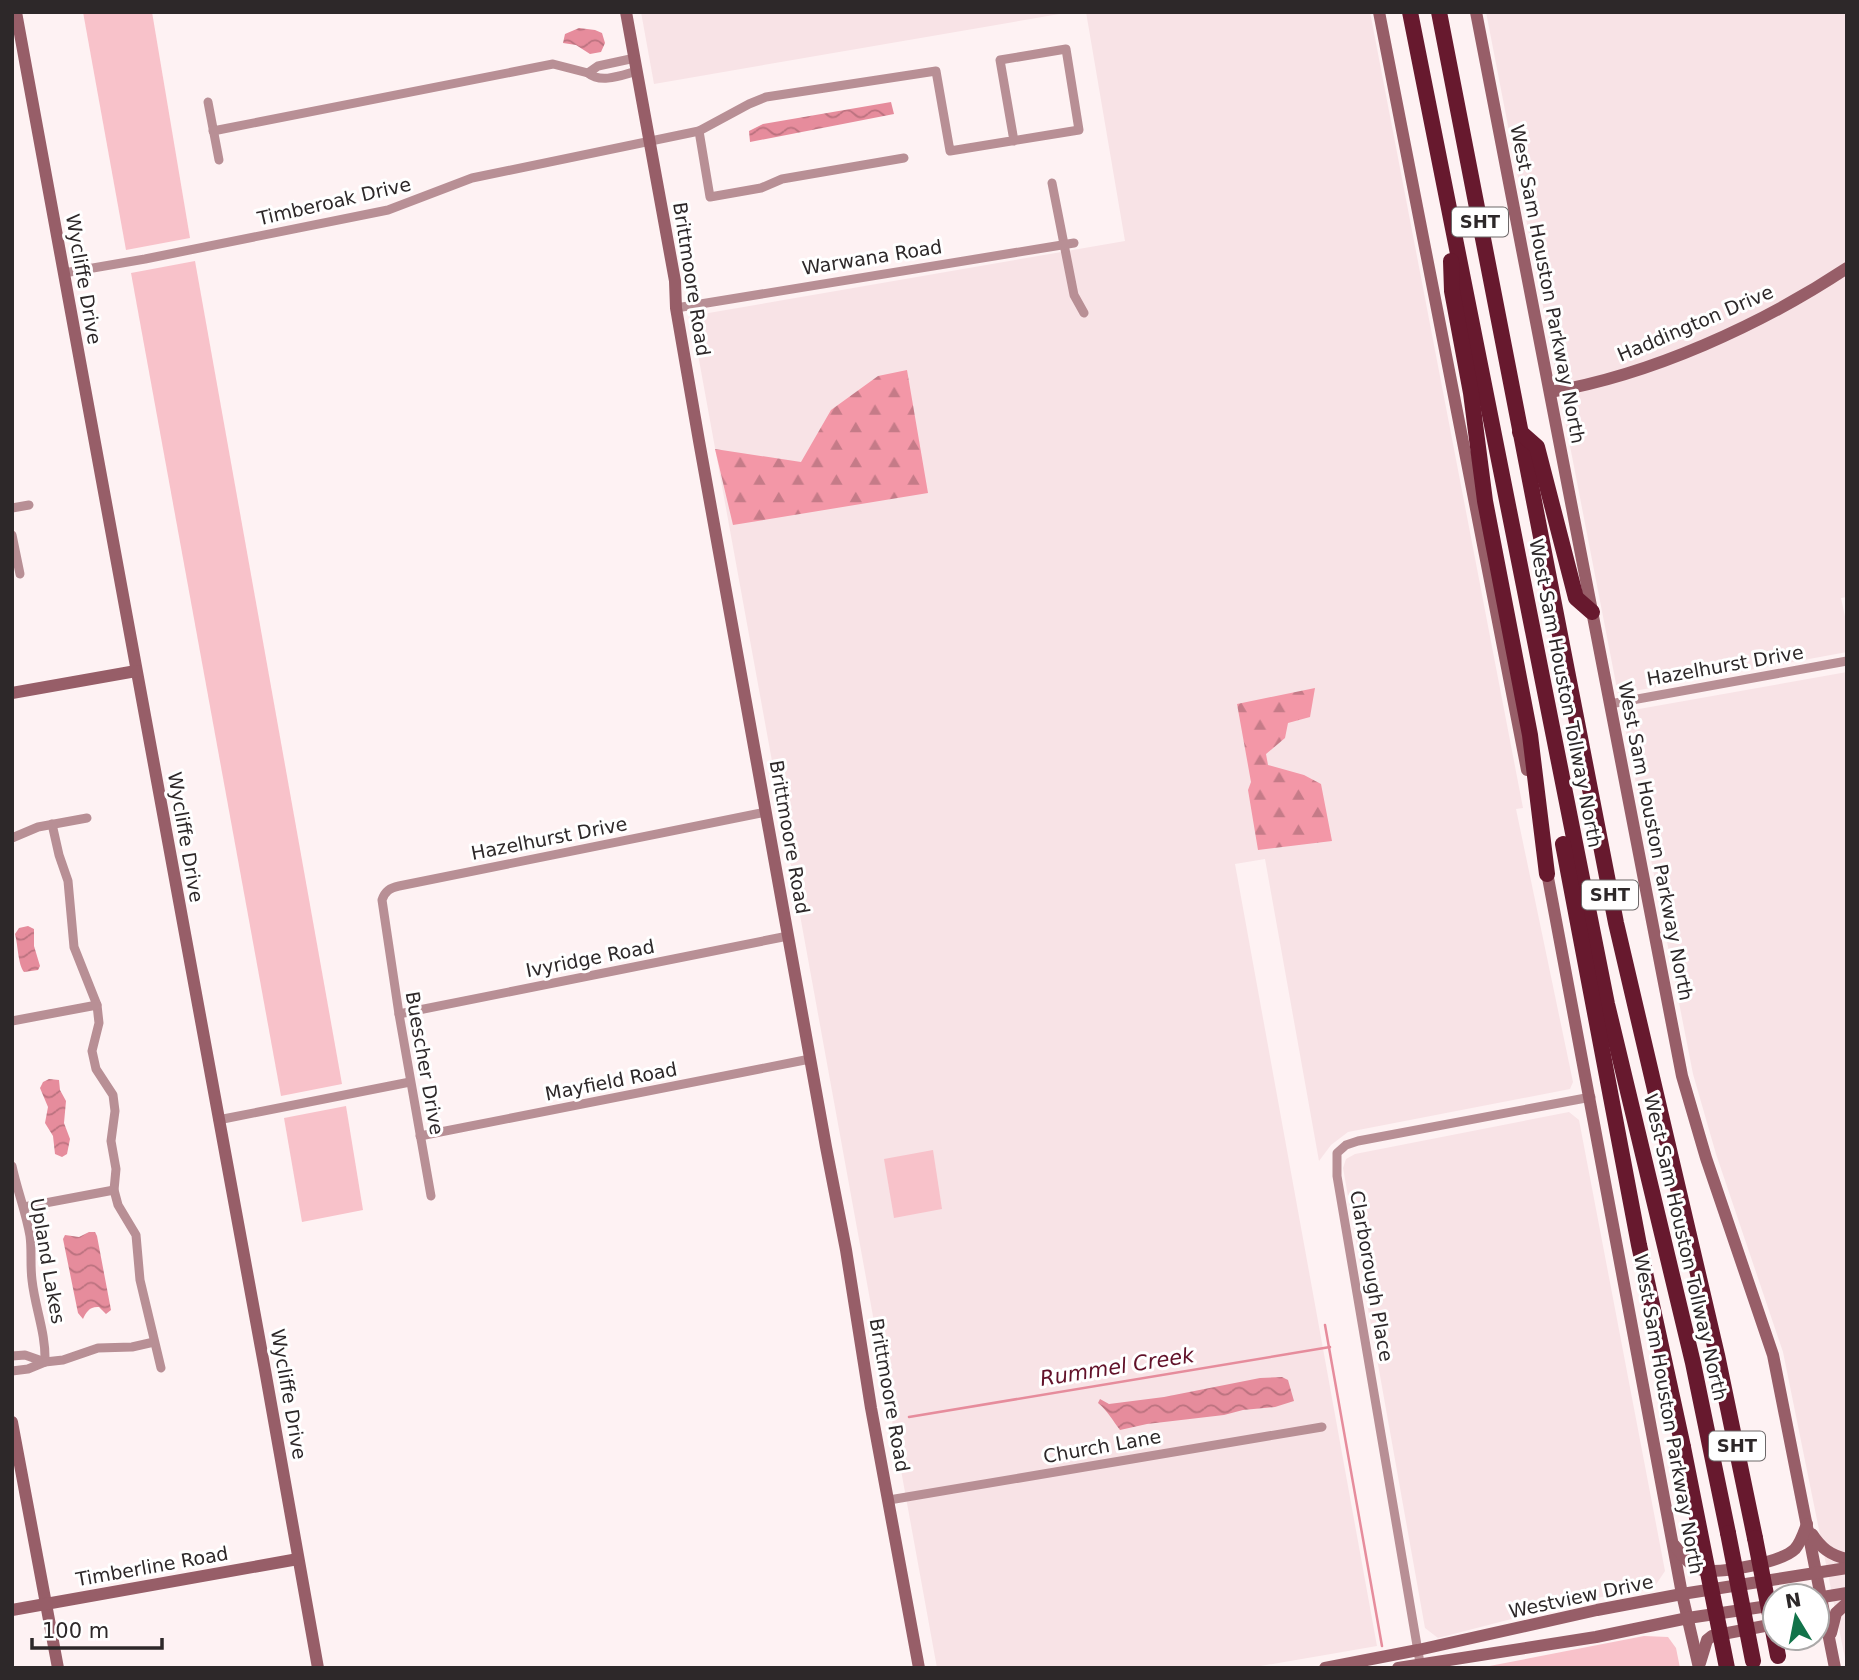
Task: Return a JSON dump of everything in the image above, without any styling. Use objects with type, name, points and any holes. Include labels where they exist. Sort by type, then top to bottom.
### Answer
[{"type":"highway","name":"West Sam Houston Tollway North","points":[[1410,12],[1607,1004],[1693,1363],[1753,1665]]},
{"type":"highway","name":"West Sam Houston Tollway North","points":[[1439,12],[1616,923],[1717,1355],[1779,1662]]},
{"type":"highway","points":[[1448,203],[1452,291],[1471,393],[1485,501],[1530,735],[1548,874]]},
{"type":"highway","points":[[1520,432],[1537,447],[1576,597],[1592,612]]},
{"type":"highway","points":[[1566,803],[1562,836],[1578,925],[1639,1245],[1727,1668]]},
{"type":"main road","name":"Wycliffe Drive","points":[[16,12],[265,1370],[317,1668]]},
{"type":"main road","name":"Brittmoore Road","points":[[626,12],[675,281],[676,307],[765,813],[846,1250],[919,1668]]},
{"type":"main road","name":"West Sam Houston Parkway North","points":[[1379,12],[1591,1097],[1682,1594],[1699,1668]]},
{"type":"main road","name":"West Sam Houston Parkway North","points":[[1476,12],[1682,1076],[1706,1158],[1773,1355],[1818,1582]]},
{"type":"main road","name":"Haddington Drive","points":[[1550,392],[1626,375],[1670,359],[1777,310],[1847,268]]},
{"type":"main road","points":[[12,693],[136,671]]},
{"type":"main road","points":[[12,1422],[58,1668]]},
{"type":"main road","points":[[1674,1545],[1693,1566],[1716,1571],[1778,1560],[1799,1544],[1807,1524]]},
{"type":"main road","points":[[1807,1524],[1819,1545],[1828,1552],[1847,1559]]},
{"type":"main road","name":"Timberline Road","points":[[12,1610],[298,1559]]},
{"type":"main road","name":"Westview Drive","points":[[1398,1668],[1419,1657],[1597,1610],[1847,1568]]},
{"type":"main road","points":[[1831,1632],[1833,1620],[1847,1603]]},
{"type":"main road","name":"Westview Drive","points":[[1325,1668],[1596,1637],[1688,1618],[1761,1607]]},
{"type":"main road","points":[[1699,1668],[1707,1640],[1712,1636],[1761,1627]]},
{"type":"street","points":[[1066,48],[1079,130],[1014,141],[1000,60],[1066,48]]},
{"type":"street","points":[[588,74],[598,66],[635,58]]},
{"type":"street","points":[[214,131],[553,64],[600,79],[637,71]]},
{"type":"street","name":"Timberoak Drive","points":[[64,273],[347,220],[413,202],[472,177],[699,131],[766,97],[936,71],[950,151],[1014,141]]},
{"type":"street","points":[[208,102],[219,160]]},
{"type":"street","points":[[699,131],[710,197],[761,188],[782,179],[904,158]]},
{"type":"street","points":[[1052,183],[1074,295],[1084,313]]},
{"type":"street","name":"Warwana Road","points":[[676,307],[1074,243]]},
{"type":"street","points":[[12,508],[29,505]]},
{"type":"street","points":[[12,535],[20,573]]},
{"type":"street","name":"Hazelhurst Drive","points":[[1610,704],[1847,661]]},
{"type":"street","name":"Hazelhurst Drive","points":[[388,936],[382,900],[390,888],[765,813]]},
{"type":"street","points":[[12,838],[38,827],[87,818]]},
{"type":"street","points":[[52,824],[68,881],[74,947],[97,1005],[99,1023],[92,1051],[96,1069],[113,1095],[115,1111],[111,1141],[116,1169],[114,1190],[118,1205],[136,1235],[140,1280],[161,1368]]},
{"type":"street","name":"Buescher Drive","points":[[388,936],[410,1082],[431,1196]]},
{"type":"street","name":"Ivyridge Road","points":[[399,1014],[788,936]]},
{"type":"street","points":[[12,1021],[97,1005]]},
{"type":"street","name":"Mayfield Road","points":[[420,1136],[810,1059]]},
{"type":"street","points":[[218,1120],[410,1082]]},
{"type":"street","name":"Clarborough Place","points":[[1419,1657],[1337,1176],[1337,1153],[1358,1141],[1591,1097]]},
{"type":"street","name":"Upland Lakes","points":[[12,1166],[31,1239],[32,1280],[46,1344],[45,1362]]},
{"type":"street","points":[[24,1207],[114,1190]]},
{"type":"street","points":[[12,1371],[63,1360],[98,1348],[132,1347],[154,1342]]},
{"type":"street","points":[[12,1356],[25,1355],[45,1362]]},
{"type":"street","name":"Church Lane","points":[[888,1500],[1322,1427]]},
{"type":"shaded area","points":[[83,12],[152,12],[190,238],[126,250]]},
{"type":"shaded area","points":[[641,12],[1071,12],[654,84]]},
{"type":"shaded area","points":[[1086,12],[1370,12],[1523,808],[1516,809],[1573,1082],[1570,1089],[1348,1132],[1331,1145],[1319,1161],[1265,859],[1235,864],[1377,1646],[1249,1668],[937,1668],[691,316],[1125,241]]},
{"type":"shaded area","points":[[1486,12],[1847,12],[1847,597],[1841,598],[1847,626],[1847,652],[1618,694]]},
{"type":"shaded area","points":[[195,261],[342,1084],[281,1096],[131,273]]},
{"type":"shaded area","points":[[1847,672],[1847,1668],[1783,1352],[1716,1154],[1693,1074],[1622,712]]},
{"type":"shaded area","points":[[346,1106],[363,1210],[302,1222],[284,1118]]},
{"type":"shaded area","points":[[1569,1112],[1579,1120],[1665,1571],[1653,1589],[1589,1599],[1438,1638],[1425,1628],[1343,1168],[1346,1159],[1355,1154]]},
{"type":"shaded area","points":[[933,1150],[942,1209],[894,1218],[884,1159]]},
{"type":"shaded area","points":[[1644,1636],[1668,1637],[1676,1648],[1680,1668],[1479,1668]]},
{"type":"green space","points":[[907,370],[928,493],[733,525],[715,449],[801,462],[831,410],[878,376]]},
{"type":"green space","points":[[1315,688],[1310,717],[1288,723],[1285,738],[1266,754],[1268,765],[1304,775],[1321,784],[1332,841],[1258,850],[1248,790],[1251,782],[1237,704]]},
{"type":"water","points":[[579,28],[602,33],[605,43],[601,52],[590,54],[576,45],[563,43],[565,34]]},
{"type":"water","points":[[891,102],[894,114],[750,142],[749,131],[763,124]]},
{"type":"water","points":[[28,926],[34,929],[34,946],[40,966],[38,970],[24,972],[15,934],[19,928]]},
{"type":"water","points":[[49,1079],[59,1080],[60,1090],[66,1101],[64,1123],[70,1139],[67,1154],[62,1157],[55,1154],[53,1136],[45,1123],[48,1107],[40,1088],[43,1082]]},
{"type":"water","points":[[95,1232],[97,1236],[111,1310],[106,1314],[99,1307],[93,1307],[83,1319],[78,1313],[63,1239],[65,1235],[79,1237]]},
{"type":"water","points":[[1282,1377],[1288,1380],[1294,1401],[1275,1407],[1120,1430],[1098,1403],[1100,1399],[1109,1404],[1164,1397],[1260,1378]]},
{"type":"waterway","points":[[1325,1325],[1382,1646]]},
{"type":"waterway","name":"Rummel Creek","points":[[909,1417],[1330,1347]]}]
